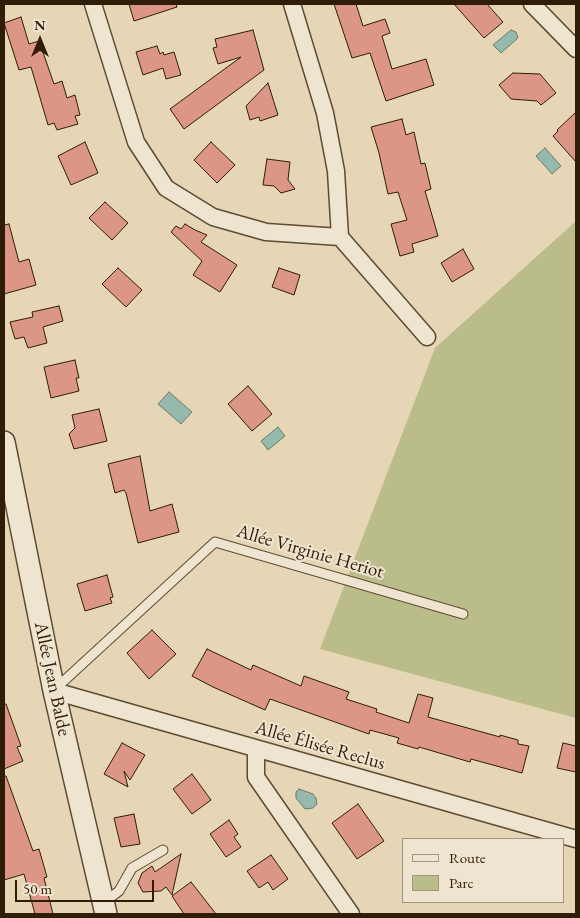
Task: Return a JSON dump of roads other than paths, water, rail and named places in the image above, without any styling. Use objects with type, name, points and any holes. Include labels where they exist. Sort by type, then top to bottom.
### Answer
[{"type":"street","points":[[93,4],[136,142],[166,188],[214,217],[266,232],[340,237]]},
{"type":"street","points":[[292,4],[326,112],[336,171],[340,237],[427,337]]},
{"type":"street","points":[[532,4],[576,49]]},
{"type":"street","name":"Allée Jean Balde","points":[[4,442],[54,691],[105,908]]},
{"type":"street","name":"Allée Élisée Reclus","points":[[54,691],[576,839]]},
{"type":"street","points":[[256,749],[256,778],[351,914]]},
{"type":"lane","name":"Allée Virginie Heriot","points":[[54,691],[215,542],[463,614]]},
{"type":"lane","points":[[105,908],[119,891],[132,868],[163,850]]},
{"type":"water","points":[[511,30],[516,32],[518,38],[501,53],[493,45]]},
{"type":"water","points":[[545,148],[561,166],[552,174],[536,156]]},
{"type":"water","points":[[169,392],[192,412],[181,424],[158,404]]},
{"type":"water","points":[[278,427],[285,436],[268,450],[261,441]]},
{"type":"water","points":[[299,789],[313,794],[316,798],[317,804],[313,808],[305,809],[296,798],[296,792]]}]
